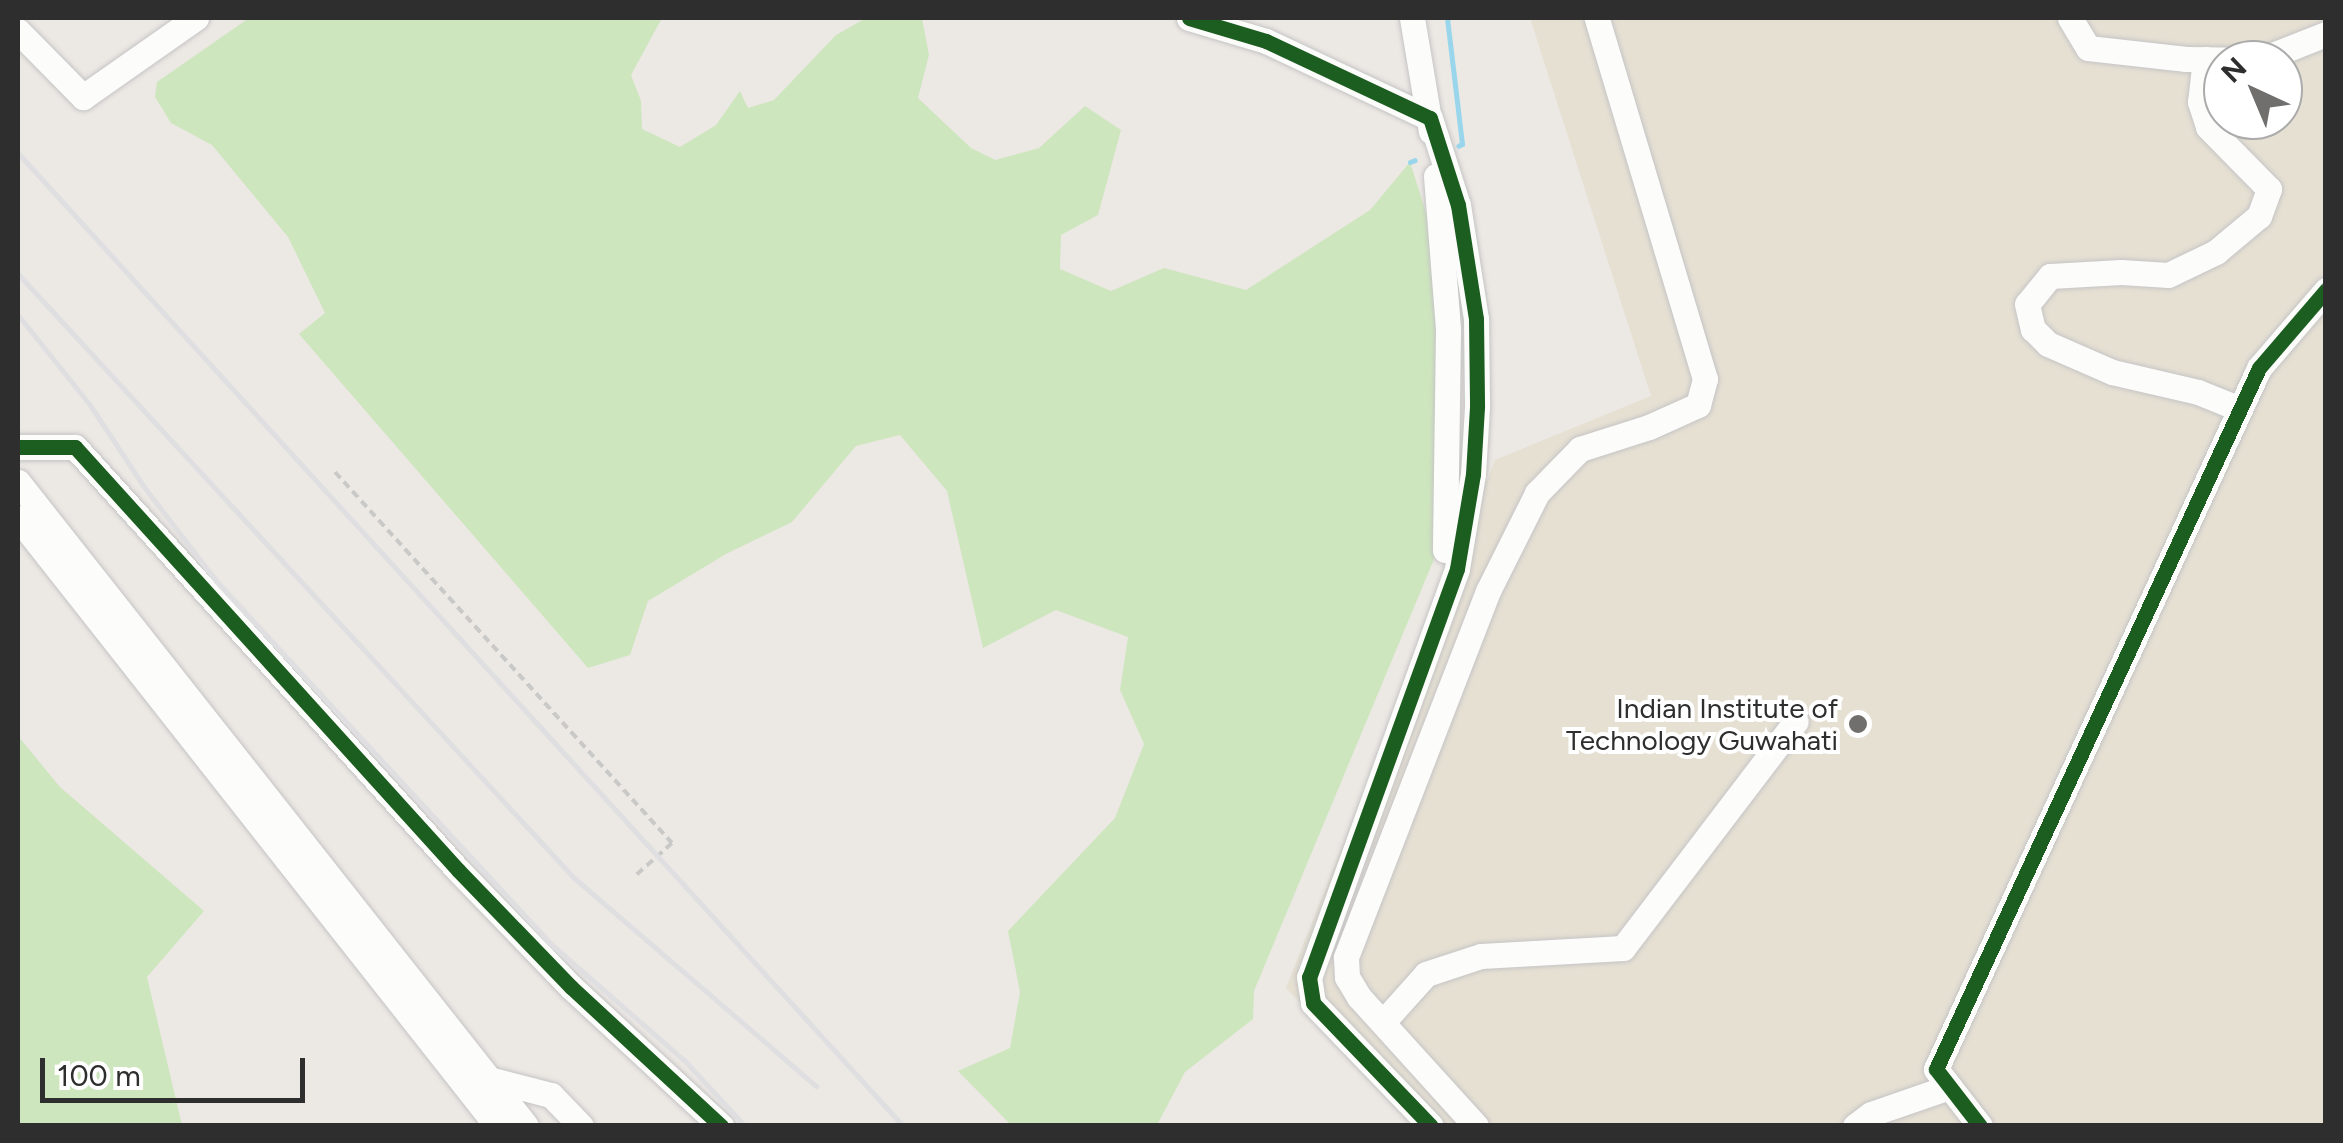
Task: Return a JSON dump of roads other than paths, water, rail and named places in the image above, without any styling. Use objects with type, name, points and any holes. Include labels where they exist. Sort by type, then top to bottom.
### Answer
[{"type":"street","points":[[18,30],[84,97],[196,18]]},
{"type":"street","points":[[1189,18],[1266,41],[1430,118]]},
{"type":"street","points":[[1412,18],[1430,118],[1458,204],[1476,319],[1477,407],[1472,474],[1457,569],[1309,977],[1312,1003],[1431,1126]]},
{"type":"street","points":[[1476,1126],[1347,977],[1346,957],[1488,591],[1537,493],[1580,449],[1649,427],[1698,404],[1705,379],[1597,18]]},
{"type":"street","points":[[2070,18],[2088,48],[2203,59]]},
{"type":"street","points":[[2203,76],[2203,111]]},
{"type":"street","points":[[2221,140],[2270,190],[2259,216],[2216,252],[2168,275],[2122,272],[2050,276],[2027,304],[2033,329],[2048,344],[2112,372],[2198,392],[2240,409]]},
{"type":"street","points":[[1980,1126],[1936,1069],[2259,368],[2326,290]]},
{"type":"street","points":[[18,447],[75,446],[458,870],[571,987],[721,1126]]},
{"type":"street","points":[[18,482],[526,1126]]},
{"type":"street","points":[[18,518],[497,1126]]},
{"type":"street","points":[[1382,1022],[1426,974],[1481,956],[1622,948],[1796,721]]},
{"type":"street","points":[[490,1079],[551,1095],[581,1126]]},
{"type":"street","points":[[1854,1126],[1871,1114],[1949,1087]]},
{"type":"waterway","points":[[1447,18],[1462,144],[1458,146]]},
{"type":"waterway","points":[[1410,162],[1415,160]]},
{"type":"railway","points":[[18,153],[903,1126]]},
{"type":"railway","points":[[18,274],[573,877],[816,1086]]},
{"type":"railway","points":[[18,315],[90,405],[144,487],[216,581],[552,945],[684,1060],[745,1126]]},
{"type":"place","name":"Indian Institute of Technology Guwahati","points":[[1858,724]]}]
